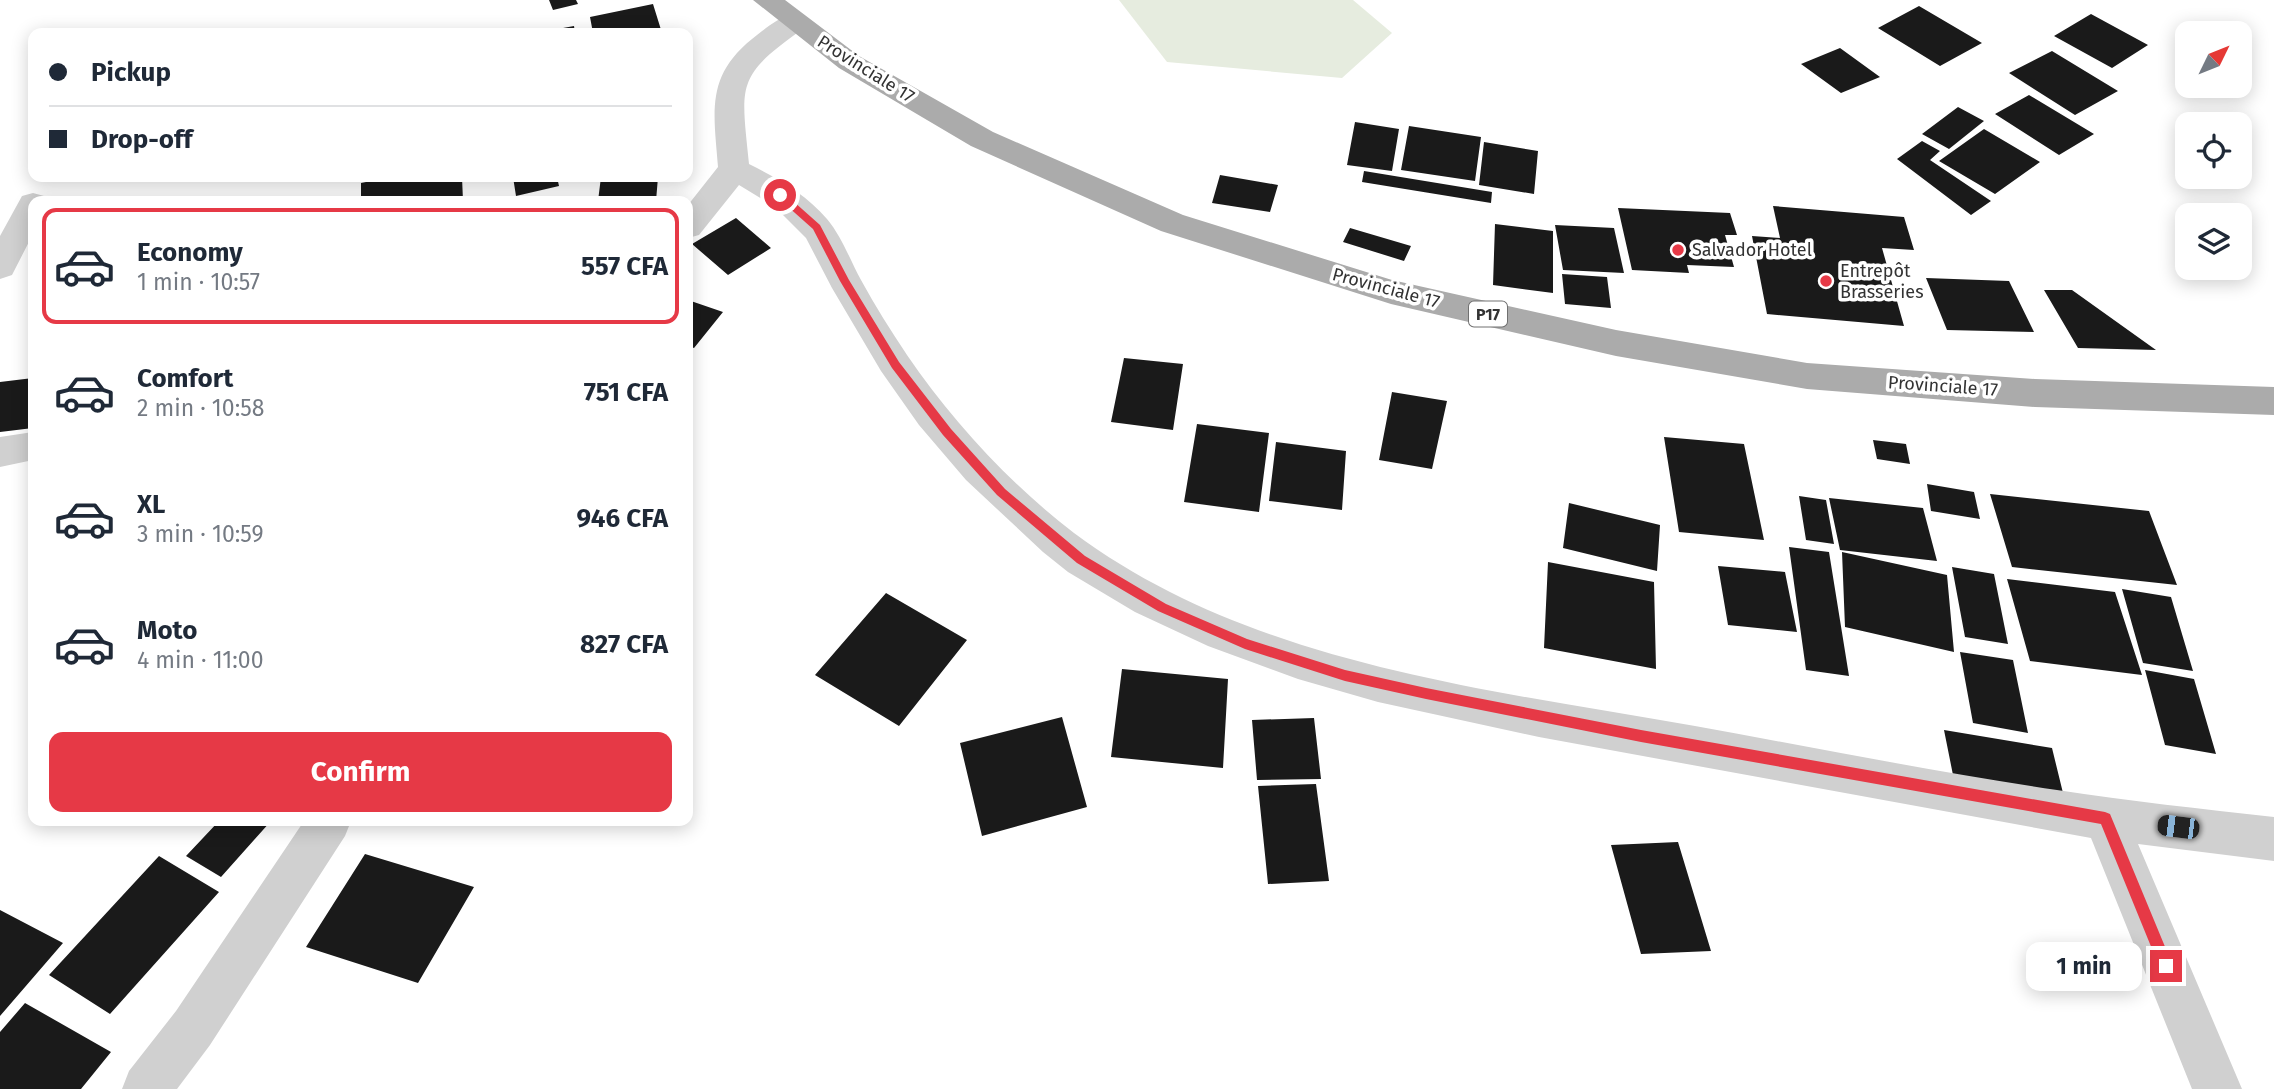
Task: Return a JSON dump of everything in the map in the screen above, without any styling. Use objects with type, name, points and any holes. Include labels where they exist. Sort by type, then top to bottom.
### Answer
[{"type":"main road","name":"Provinciale 17","points":[[766,0],[849,62],[982,139],[1172,223],[1391,292],[1616,343],[1807,376],[2035,393],[2274,401]]},
{"type":"street","points":[[693,221],[734,169],[728,90],[737,67],[755,48],[793,22]]},
{"type":"street","points":[[734,169],[767,186],[793,204],[817,227],[845,281],[895,365],[947,432],[1001,492],[1081,559],[1162,608],[1245,644],[1345,675],[1426,693],[1641,736],[2105,818],[2274,839]]},
{"type":"street","points":[[0,267],[28,214]]},
{"type":"street","points":[[0,452],[28,447]]},
{"type":"street","points":[[2105,818],[2217,1089]]},
{"type":"street","points":[[147,1089],[193,1028],[326,826]]},
{"type":"shaded area","points":[[1119,0],[1353,0],[1392,33],[1342,78],[1167,62]]},
{"type":"building","points":[[549,0],[576,0],[578,4],[553,10]]},
{"type":"building","points":[[653,4],[660,28],[592,28],[590,17]]},
{"type":"building","points":[[1919,6],[1982,43],[1940,66],[1878,28]]},
{"type":"building","points":[[2091,14],[2148,45],[2112,68],[2054,36]]},
{"type":"building","points":[[1840,48],[1880,77],[1841,93],[1801,64]]},
{"type":"building","points":[[2052,51],[2118,91],[2075,115],[2009,73]]},
{"type":"building","points":[[2029,95],[2094,134],[2059,155],[1995,114]]},
{"type":"building","points":[[1958,107],[1984,121],[1949,149],[1922,134]]},
{"type":"building","points":[[1355,122],[1399,129],[1392,171],[1347,165]]},
{"type":"building","points":[[1409,126],[1481,137],[1475,181],[1401,170]]},
{"type":"building","points":[[1984,129],[2040,162],[1995,194],[1939,161]]},
{"type":"building","points":[[1922,141],[1940,151],[1930,160],[1991,201],[1971,215],[1897,159]]},
{"type":"building","points":[[1484,142],[1538,151],[1534,194],[1479,185]]},
{"type":"building","points":[[1364,171],[1492,192],[1491,203],[1362,182]]},
{"type":"building","points":[[1220,175],[1278,185],[1270,212],[1212,203]]},
{"type":"building","points":[[462,182],[463,196],[361,196],[361,183]]},
{"type":"building","points":[[514,182],[558,182],[559,186],[516,196]]},
{"type":"building","points":[[600,182],[658,182],[656,196],[599,196]]},
{"type":"building","name":"Entrepôt Brasseries","points":[[1773,206],[1904,217],[1914,250],[1882,248],[1904,326],[1767,314],[1752,236],[1780,238]]},
{"type":"building","name":"Salvador Hotel","points":[[1618,208],[1730,213],[1737,235],[1725,235],[1734,267],[1687,265],[1689,273],[1632,270]]},
{"type":"building","points":[[736,218],[771,248],[728,275],[693,243]]},
{"type":"building","points":[[1495,224],[1553,231],[1553,293],[1493,285]]},
{"type":"building","points":[[1555,225],[1614,228],[1624,273],[1563,270]]},
{"type":"building","points":[[1350,228],[1411,246],[1404,261],[1343,242]]},
{"type":"building","points":[[1562,274],[1607,277],[1611,308],[1565,304]]},
{"type":"building","points":[[1926,278],[2009,281],[2034,332],[1947,330]]},
{"type":"building","points":[[2044,290],[2072,290],[2156,350],[2078,348]]},
{"type":"building","points":[[693,302],[723,312],[693,348]]},
{"type":"building","points":[[1124,358],[1183,364],[1173,430],[1111,422]]},
{"type":"building","points":[[28,379],[28,429],[0,432],[0,382]]},
{"type":"building","points":[[1392,392],[1447,401],[1432,469],[1379,460]]},
{"type":"building","points":[[1197,424],[1269,433],[1259,512],[1184,502]]},
{"type":"building","points":[[1664,437],[1744,444],[1764,540],[1679,532]]},
{"type":"building","points":[[1873,440],[1906,444],[1910,464],[1877,459]]},
{"type":"building","points":[[1276,442],[1346,451],[1342,510],[1269,501]]},
{"type":"building","points":[[1927,484],[1974,492],[1980,519],[1931,511]]},
{"type":"building","points":[[1990,494],[2149,511],[2177,585],[2012,567]]},
{"type":"building","points":[[1799,496],[1826,500],[1834,544],[1806,540]]},
{"type":"building","points":[[1829,498],[1923,508],[1937,561],[1840,550]]},
{"type":"building","points":[[1569,503],[1660,525],[1657,571],[1563,548]]},
{"type":"building","points":[[1789,547],[1829,552],[1849,676],[1806,670]]},
{"type":"building","points":[[1842,552],[1947,575],[1954,652],[1845,627]]},
{"type":"building","points":[[1548,562],[1654,582],[1656,669],[1544,648]]},
{"type":"building","points":[[1718,566],[1785,572],[1797,632],[1728,625]]},
{"type":"building","points":[[1952,567],[1994,574],[2008,644],[1965,637]]},
{"type":"building","points":[[2007,579],[2115,592],[2142,675],[2030,661]]},
{"type":"building","points":[[2122,589],[2171,597],[2193,671],[2143,663]]},
{"type":"building","points":[[886,593],[967,640],[899,726],[815,675]]},
{"type":"building","points":[[1960,652],[2013,660],[2028,733],[1973,723]]},
{"type":"building","points":[[1122,669],[1228,679],[1223,768],[1111,757]]},
{"type":"building","points":[[2145,670],[2194,679],[2216,754],[2165,745]]},
{"type":"building","points":[[1062,717],[1087,807],[982,836],[960,743]]},
{"type":"building","points":[[1314,718],[1321,779],[1257,780],[1252,720]]},
{"type":"building","points":[[1944,730],[2052,748],[2063,793],[1953,775]]},
{"type":"building","points":[[1316,784],[1329,881],[1268,884],[1258,786]]},
{"type":"building","points":[[214,826],[267,826],[221,877],[186,856]]},
{"type":"building","points":[[1678,842],[1711,951],[1641,954],[1611,845]]},
{"type":"building","points":[[365,854],[474,887],[418,983],[306,947]]},
{"type":"building","points":[[159,856],[219,892],[110,1014],[49,975]]},
{"type":"building","points":[[0,910],[63,943],[0,1016]]},
{"type":"building","points":[[25,1003],[111,1052],[81,1089],[0,1089],[0,1032]]},
{"type":"place","name":"Salvador Hotel","points":[[1678,250]]},
{"type":"place","name":"Entrepôt Brasseries","points":[[1826,281]]},
{"type":"route","points":[[780,195],[817,227],[845,281],[895,365],[947,432],[1001,492],[1081,559],[1162,608],[1245,644],[1345,675],[1452,699],[1641,736],[2105,818],[2166,966]]}]
